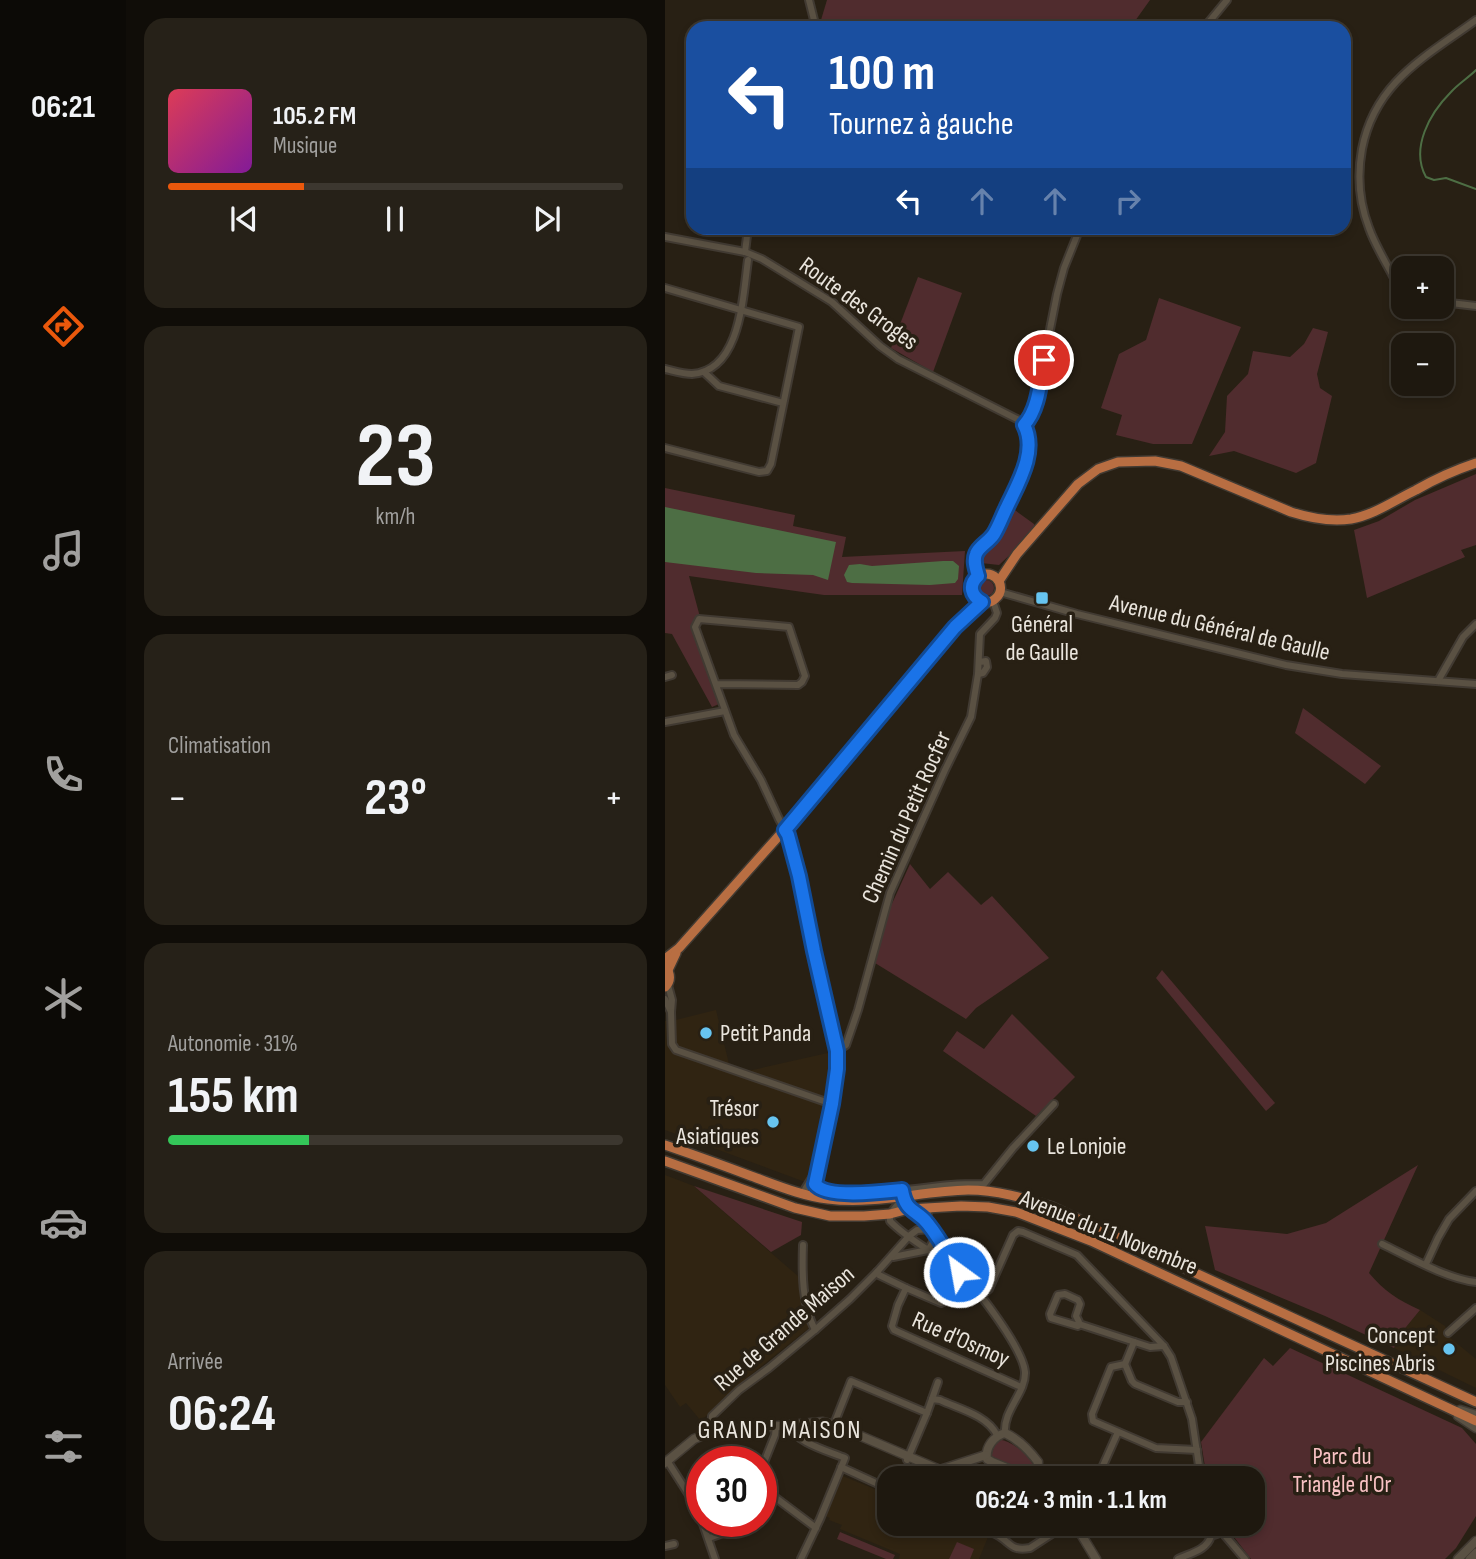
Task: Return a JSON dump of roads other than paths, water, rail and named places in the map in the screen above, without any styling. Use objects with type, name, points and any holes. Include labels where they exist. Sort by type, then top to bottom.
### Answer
[{"type":"main road","points":[[973,594],[982,602],[993,601],[1000,592],[999,581],[1017,554],[1078,484],[1098,469],[1118,462],[1156,461],[1181,466],[1291,512],[1307,517],[1336,520],[1351,519],[1373,512],[1476,463]]},
{"type":"main road","points":[[991,574],[1017,554]]},
{"type":"main road","points":[[955,627],[970,603],[973,582],[978,576],[991,574],[999,581]]},
{"type":"main road","points":[[665,959],[785,830],[955,627],[982,602]]},
{"type":"main road","points":[[666,986],[669,981],[666,969],[678,948]]},
{"type":"main road","name":"Avenue du 11 Novembre","points":[[665,1145],[802,1194],[826,1199],[849,1201],[903,1194],[971,1190],[997,1192],[1052,1207],[1476,1402]]},
{"type":"main road","name":"Avenue du 11 Novembre","points":[[665,1161],[795,1208],[830,1216],[864,1216],[909,1209],[961,1206],[1016,1212],[1048,1223],[1150,1268],[1476,1422]]},
{"type":"street","points":[[809,0],[814,21]]},
{"type":"street","points":[[1210,21],[1227,0]]},
{"type":"street","points":[[1391,273],[1369,231],[1365,217],[1358,179],[1364,138],[1374,111],[1390,87],[1409,68],[1476,20]]},
{"type":"street","points":[[745,252],[747,235]]},
{"type":"street","points":[[978,576],[976,554],[994,534],[1025,464],[1028,436],[1024,425],[1030,419],[1035,405],[1057,294],[1077,235]]},
{"type":"street","name":"Route des Groges","points":[[665,237],[745,252],[762,259],[832,302],[898,359],[1024,425]]},
{"type":"street","points":[[665,369],[691,374],[704,372],[723,357],[734,337],[741,310],[748,260]]},
{"type":"street","points":[[665,288],[799,327],[771,464],[767,471],[759,472],[665,448]]},
{"type":"street","points":[[1454,303],[1476,306]]},
{"type":"street","points":[[704,372],[719,386],[783,403]]},
{"type":"street","name":"Avenue du Général de Gaulle","points":[[1000,592],[1077,614],[1286,665],[1342,674],[1476,684]]},
{"type":"street","name":"Chemin du Petit Rocfer","points":[[837,1051],[846,1045],[855,1021],[890,893],[968,727],[974,709],[980,662],[980,634],[997,613],[993,601]]},
{"type":"street","points":[[717,684],[798,685],[802,682],[805,676],[789,626],[699,619],[695,627],[734,735],[761,780],[788,835],[837,1051],[832,1104],[815,1184],[821,1190],[834,1193],[903,1194],[956,1184],[984,1184],[1054,1104]]},
{"type":"street","points":[[1438,681],[1463,637],[1476,624]]},
{"type":"street","points":[[665,722],[725,711]]},
{"type":"street","points":[[666,986],[672,1000],[672,1044],[676,1050],[832,1104]]},
{"type":"street","points":[[665,999],[671,1012]]},
{"type":"street","points":[[802,1194],[818,1169]]},
{"type":"street","points":[[1426,1264],[1449,1219],[1476,1191]]},
{"type":"street","points":[[890,1214],[903,1194]]},
{"type":"street","name":"Rue d'Osmoy","points":[[903,1194],[909,1209],[925,1220],[959,1272],[981,1296],[1021,1360],[1025,1375],[1001,1434]]},
{"type":"street","points":[[925,1220],[930,1208]]},
{"type":"street","name":"Rue d'Osmoy","points":[[890,1214],[890,1221],[959,1272]]},
{"type":"street","points":[[891,1257],[928,1250],[935,1238],[933,1230],[917,1230],[909,1236]]},
{"type":"street","points":[[981,1296],[989,1289],[1013,1234],[1018,1231],[1077,1255],[1164,1346],[1171,1357],[1192,1419],[1199,1466]]},
{"type":"street","name":"Rue de Grande Maison","points":[[711,1432],[712,1416],[739,1390],[815,1330],[877,1272],[909,1236]]},
{"type":"street","points":[[1381,1244],[1465,1281],[1476,1282]]},
{"type":"street","points":[[803,1245],[804,1289],[815,1330]]},
{"type":"street","points":[[877,1272],[907,1288],[944,1302],[959,1272]]},
{"type":"street","name":"Rue d'Osmoy","points":[[907,1288],[893,1320],[894,1330],[1021,1387]]},
{"type":"street","points":[[1079,1324],[1076,1316],[1079,1300],[1065,1294],[1058,1295],[1050,1314],[1051,1318],[1078,1326],[1079,1324],[1150,1347],[1164,1346]]},
{"type":"street","points":[[1448,1334],[1476,1308]]},
{"type":"street","points":[[1134,1342],[1125,1364],[1135,1384],[1178,1402],[1187,1402]]},
{"type":"street","points":[[1125,1364],[1111,1367],[1092,1417],[1093,1421],[1161,1450],[1197,1450]]},
{"type":"street","points":[[835,1425],[851,1381],[927,1413]]},
{"type":"street","points":[[908,1458],[938,1382]]},
{"type":"street","points":[[932,1399],[984,1420],[1001,1434],[1012,1436],[1033,1455],[1038,1466]]},
{"type":"street","points":[[1434,1402],[1476,1415]]},
{"type":"street","points":[[1434,1402],[1476,1427]]},
{"type":"street","points":[[686,1491],[666,1462],[694,1439],[711,1432],[823,1422],[940,1470],[986,1455],[992,1441],[1001,1434]]},
{"type":"street","points":[[788,1424],[790,1430],[800,1439],[845,1458],[801,1559]]},
{"type":"street","points":[[771,1446],[776,1426]]},
{"type":"street","points":[[1103,1466],[1118,1432]]},
{"type":"street","points":[[986,1455],[999,1466]]},
{"type":"street","points":[[841,1467],[877,1484]]},
{"type":"street","points":[[777,1499],[815,1528]]},
{"type":"street","points":[[1000,1536],[1012,1547],[1023,1549],[1030,1548],[1048,1536]]},
{"type":"street","points":[[1082,1536],[1096,1559]]},
{"type":"street","points":[[1178,1559],[1204,1548],[1211,1536]]},
{"type":"street","points":[[1225,1536],[1245,1559]]},
{"type":"street","points":[[709,1538],[715,1559]]},
{"type":"street","points":[[1458,1559],[1476,1541]]},
{"type":"street","points":[[665,1546],[674,1544]]},
{"type":"street","points":[[1470,1559],[1476,1553]]},
{"type":"waterway","points":[[1476,70],[1454,89],[1436,110],[1425,132],[1420,154],[1426,177],[1434,180],[1446,178],[1476,189]]},
{"type":"place","name":"Général de Gaulle","points":[[1042,598]]},
{"type":"place","name":"Petit Panda","points":[[706,1033]]},
{"type":"place","name":"Trésor Asiatiques","points":[[773,1122]]},
{"type":"place","name":"Le Lonjoie","points":[[1033,1146]]},
{"type":"place","name":"Concept Piscines Abris","points":[[1449,1349]]},
{"type":"district","name":"GRAND' MAISON","points":[[780,1429]]},
{"type":"park label","name":"Parc du Triangle d'Or","points":[[1342,1470]]}]
